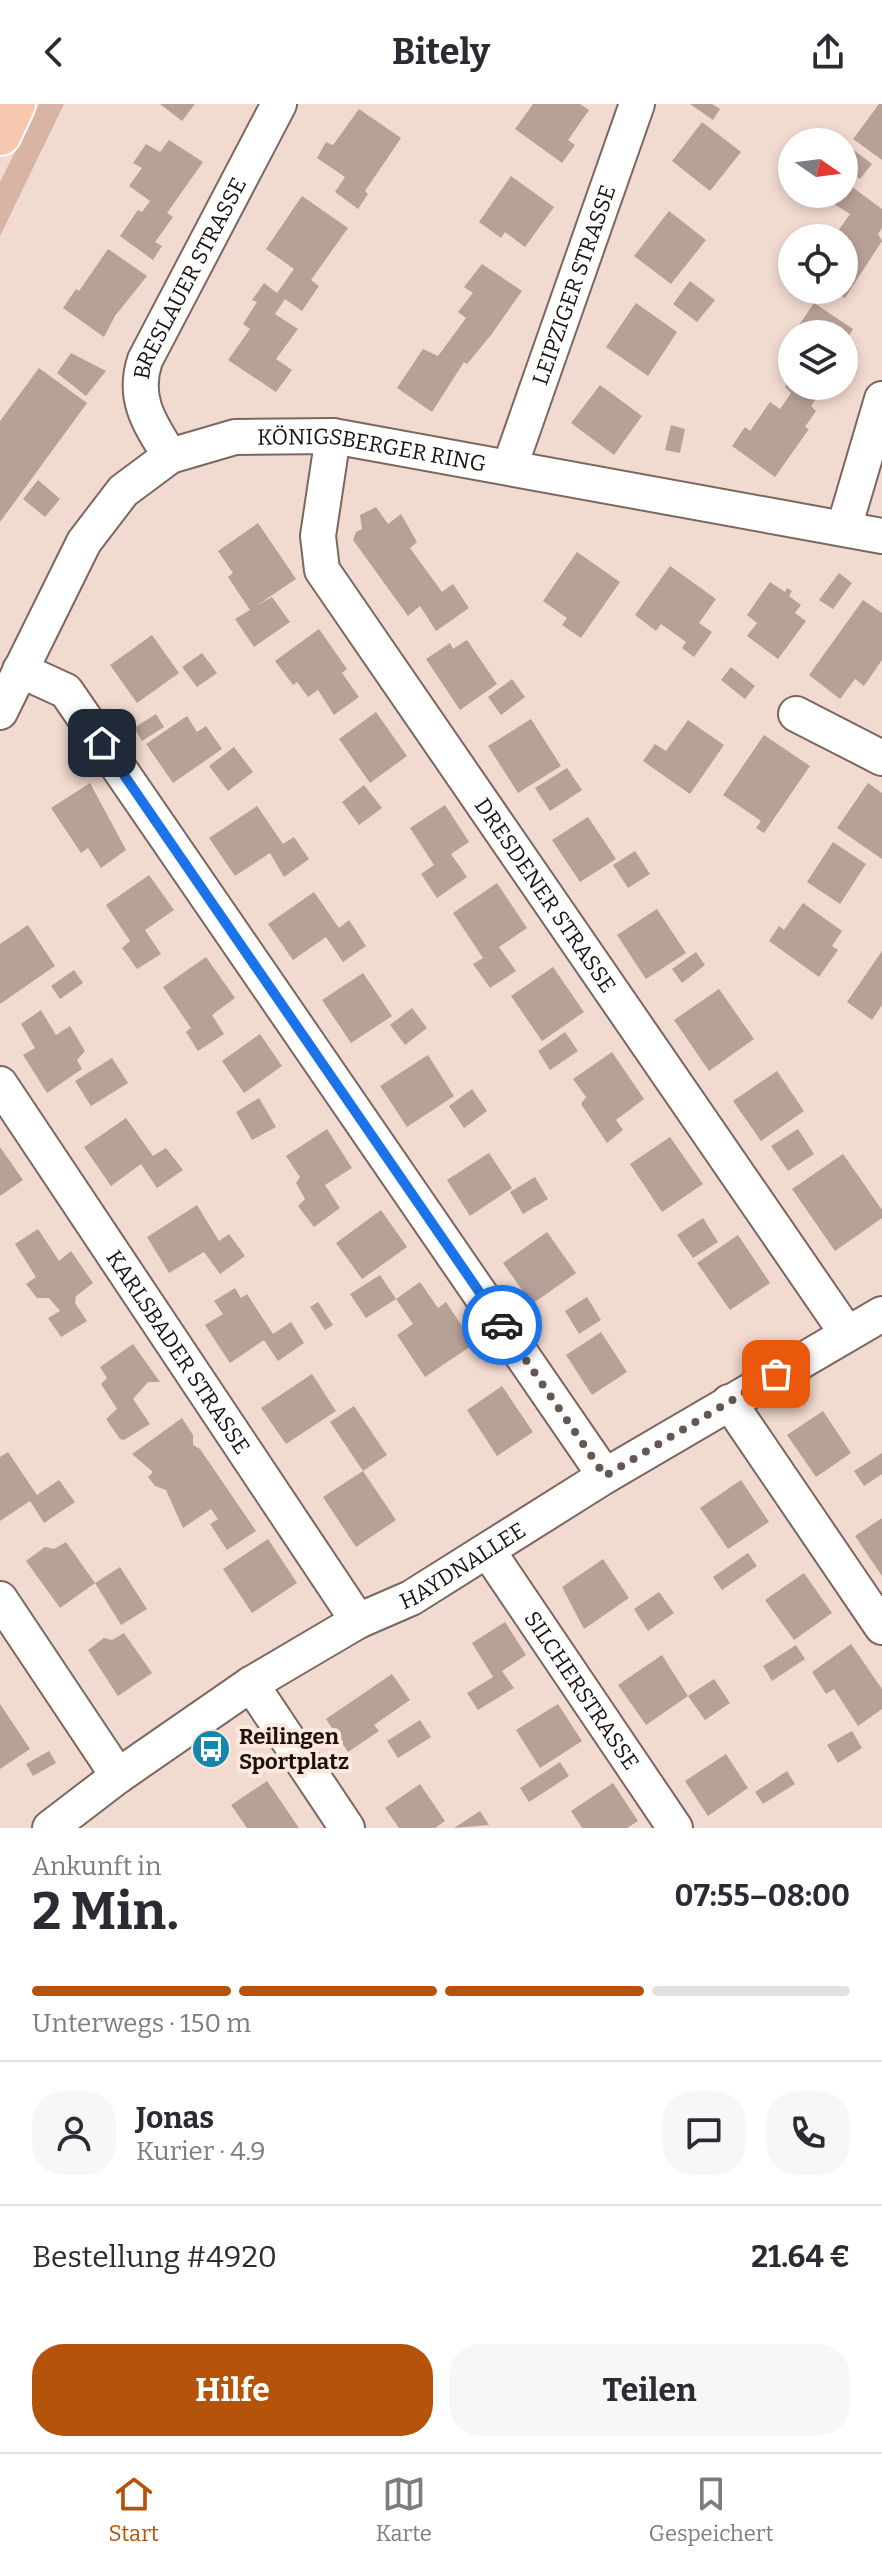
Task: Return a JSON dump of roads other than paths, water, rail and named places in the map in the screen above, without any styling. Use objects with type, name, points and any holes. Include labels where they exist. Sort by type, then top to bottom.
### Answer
[{"type":"main road","points":[[0,134],[14,104]]},
{"type":"street","name":"BRESLAUER STRASSE","points":[[170,456],[142,410],[139,379],[145,360],[279,104]]},
{"type":"street","name":"LEIPZIGER STRASSE","points":[[510,466],[637,104]]},
{"type":"street","points":[[844,528],[882,399]]},
{"type":"street","name":"KÖNIGSBERGER RING","points":[[0,712],[84,542],[123,491],[170,456],[235,437],[333,436],[882,536]]},
{"type":"street","name":"DRESDENER STRASSE","points":[[333,436],[318,536],[322,570],[846,1332]]},
{"type":"street","points":[[20,670],[66,691],[605,1476]]},
{"type":"street","points":[[796,714],[882,758]]},
{"type":"street","name":"KARLSBADER STRASSE","points":[[0,1084],[358,1621]]},
{"type":"street","name":"HAYDNALLEE","points":[[50,1828],[118,1776],[251,1684],[358,1621],[411,1598],[605,1476],[846,1332],[882,1314]]},
{"type":"street","points":[[729,1402],[882,1627]]},
{"type":"street","name":"SILCHERSTRASSE","points":[[488,1551],[675,1828]]},
{"type":"street","points":[[0,1599],[118,1776]]},
{"type":"street","points":[[251,1684],[347,1828]]},
{"type":"place","name":"Reilingen Sportplatz","points":[[211,1749]]}]
